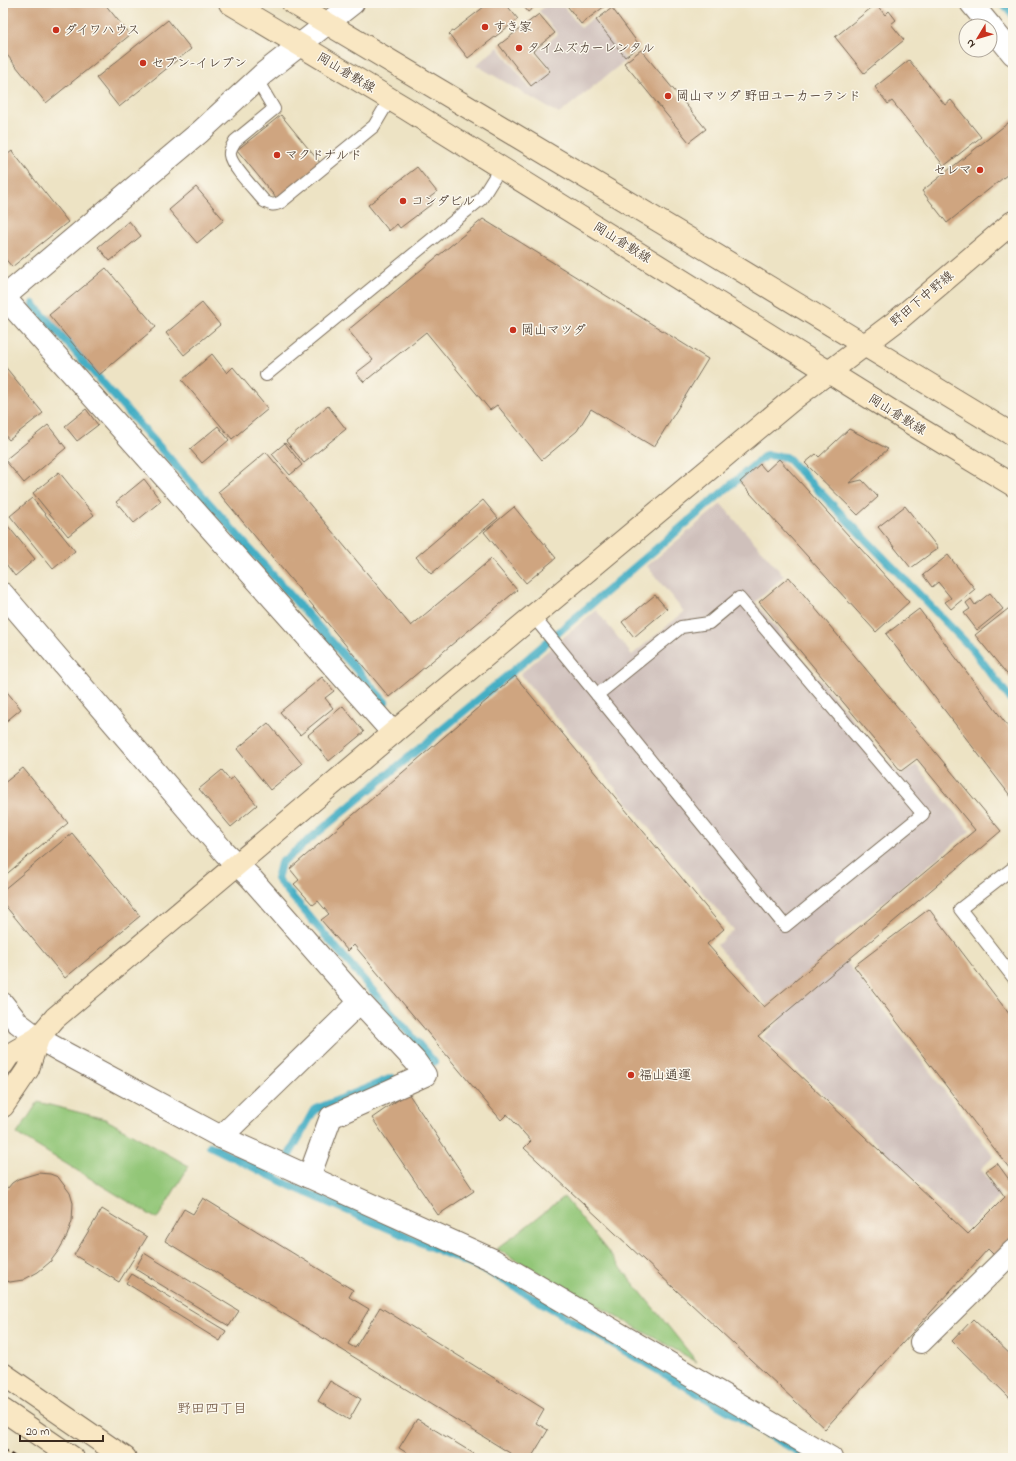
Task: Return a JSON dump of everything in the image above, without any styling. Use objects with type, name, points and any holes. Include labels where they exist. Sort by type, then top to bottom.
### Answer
[{"type":"main road","name":"岡山倉敷線","points":[[230,3],[501,167],[829,373],[1013,485]]},
{"type":"main road","points":[[293,3],[691,240],[1013,435]]},
{"type":"main road","name":"野田下中野線","points":[[38,1038],[55,1018],[393,733],[540,624],[792,400],[899,319],[1013,222]]},
{"type":"main road","points":[[3,1064],[10,1055],[38,1038]]},
{"type":"main road","points":[[3,1106],[28,1069],[38,1038]]},
{"type":"main road","points":[[3,1374],[125,1458]]},
{"type":"main road","points":[[3,1410],[73,1458]]},
{"type":"street","points":[[353,3],[257,80],[200,132],[3,297],[393,733]]},
{"type":"street","points":[[971,3],[983,18]]},
{"type":"street","points":[[998,36],[1013,54]]},
{"type":"street","points":[[3,594],[226,853],[250,877],[425,1075],[331,1117],[309,1177]]},
{"type":"street","points":[[221,1137],[360,1002]]},
{"type":"street","points":[[3,1004],[18,1023],[38,1038],[221,1137],[493,1260],[831,1458]]},
{"type":"street","points":[[921,1342],[1013,1251]]},
{"type":"lane","points":[[257,80],[274,109],[235,141],[230,155],[233,163],[264,201],[269,204],[276,205],[374,126],[390,99]]},
{"type":"lane","points":[[266,375],[481,199],[501,167]]},
{"type":"lane","points":[[540,624],[557,646],[785,926],[923,814],[738,598],[709,623],[680,627],[597,695]]},
{"type":"lane","points":[[1013,868],[960,909],[1008,961],[1013,977]]},
{"type":"shaded area","points":[[549,3],[561,3],[581,28],[593,18],[626,60],[559,114],[476,65],[498,47],[530,88],[552,71],[537,51],[558,34],[539,11]]},
{"type":"shaded area","points":[[721,504],[784,576],[755,602],[900,776],[916,765],[970,831],[833,944],[994,1156],[981,1169],[1000,1195],[968,1229],[763,1037],[780,1021],[717,945],[734,930],[520,674],[596,610],[632,655],[684,612],[647,566]]},
{"type":"green space","points":[[38,1102],[105,1119],[189,1166],[157,1219],[17,1134]]},
{"type":"green space","points":[[564,1197],[697,1362],[497,1249]]},
{"type":"building","points":[[9,3],[104,3],[130,35],[46,103],[3,50],[3,8]]},
{"type":"building","points":[[489,3],[505,3],[518,19],[468,58],[449,34]]},
{"type":"building","points":[[530,3],[533,8],[528,12],[522,4]]},
{"type":"building","points":[[565,3],[603,3],[605,6],[581,24]]},
{"type":"building","points":[[876,4],[885,15],[889,11],[896,20],[891,24],[904,40],[864,73],[835,37]]},
{"type":"building","points":[[612,8],[640,46],[625,57],[596,20]]},
{"type":"building","name":"タイムズカーレンタル","points":[[539,14],[555,33],[533,51],[550,71],[531,86],[499,45]]},
{"type":"building","points":[[168,20],[191,49],[119,107],[96,78]]},
{"type":"building","points":[[641,50],[706,129],[689,142],[624,63]]},
{"type":"building","points":[[909,60],[945,105],[951,100],[981,137],[944,166],[892,101],[888,104],[875,87]]},
{"type":"building","points":[[281,115],[321,164],[277,199],[237,150]]},
{"type":"building","points":[[1013,119],[1013,170],[947,223],[922,191]]},
{"type":"building","points":[[12,151],[68,222],[12,267],[3,256],[3,158]]},
{"type":"building","name":"コンダビル","points":[[417,167],[437,192],[429,198],[433,203],[400,228],[397,224],[389,231],[368,205]]},
{"type":"building","points":[[196,187],[224,220],[197,243],[169,210]]},
{"type":"building","points":[[483,219],[708,359],[654,447],[591,409],[577,431],[542,460],[497,405],[490,410],[426,332],[364,382],[356,373],[373,360],[348,330]]},
{"type":"building","points":[[129,221],[141,236],[110,261],[98,247]]},
{"type":"building","points":[[106,268],[156,327],[99,375],[49,315]]},
{"type":"building","points":[[202,303],[220,325],[184,355],[166,333]]},
{"type":"building","points":[[212,354],[227,373],[233,367],[268,409],[232,439],[182,380]]},
{"type":"building","points":[[3,364],[43,413],[9,440],[3,433]]},
{"type":"building","points":[[328,406],[346,429],[304,463],[286,441]]},
{"type":"building","points":[[86,409],[98,425],[77,441],[65,426]]},
{"type":"building","points":[[48,425],[66,448],[24,483],[5,460]]},
{"type":"building","points":[[218,426],[229,440],[202,463],[190,449]]},
{"type":"building","points":[[849,429],[888,449],[849,483],[862,480],[878,497],[858,515],[805,463],[816,454],[819,457]]},
{"type":"building","points":[[285,443],[302,465],[290,475],[272,454]]},
{"type":"building","points":[[266,452],[411,626],[491,559],[517,590],[389,697],[218,492]]},
{"type":"building","points":[[779,459],[909,602],[876,632],[740,482],[760,464],[766,471]]},
{"type":"building","points":[[59,472],[94,515],[68,536],[33,493]]},
{"type":"building","points":[[144,479],[161,501],[134,523],[116,502]]},
{"type":"building","points":[[32,498],[75,551],[53,569],[10,516]]},
{"type":"building","points":[[483,500],[498,518],[431,574],[416,557]]},
{"type":"building","points":[[905,506],[938,548],[911,568],[878,527]]},
{"type":"building","points":[[514,507],[556,558],[526,583],[484,532]]},
{"type":"building","points":[[3,520],[35,559],[15,576],[3,560]]},
{"type":"building","points":[[948,555],[975,589],[951,609],[945,602],[951,598],[938,582],[932,587],[923,575]]},
{"type":"building","name":"福山通運","points":[[789,577],[1001,831],[758,1036],[968,1234],[1005,1197],[986,1171],[997,1163],[1013,1185],[1013,1240],[994,1255],[988,1249],[825,1429],[524,1148],[531,1141],[507,1114],[501,1120],[354,945],[348,951],[321,920],[329,914],[318,901],[313,905],[294,884],[299,880],[290,869],[515,676],[724,929],[707,944],[764,1007],[975,830],[917,759],[901,771],[759,602]]},
{"type":"building","points":[[990,593],[1003,609],[977,630],[964,613],[970,609],[966,603],[971,599],[975,605]]},
{"type":"building","points":[[655,595],[667,609],[634,637],[622,622]]},
{"type":"building","points":[[1013,605],[1013,677],[1011,679],[975,635]]},
{"type":"building","points":[[919,609],[1013,733],[1012,798],[886,634]]},
{"type":"building","points":[[322,677],[334,691],[325,698],[333,708],[300,735],[280,712]]},
{"type":"building","points":[[3,687],[21,709],[3,724]]},
{"type":"building","points":[[343,706],[364,732],[329,761],[308,735]]},
{"type":"building","points":[[268,723],[302,764],[270,790],[237,749]]},
{"type":"building","points":[[23,768],[68,823],[3,877],[3,784]]},
{"type":"building","points":[[222,770],[230,780],[234,777],[257,805],[231,827],[199,789]]},
{"type":"building","points":[[72,833],[140,916],[65,978],[3,903],[3,890]]},
{"type":"building","points":[[929,909],[1013,1019],[1013,1173],[854,966]]},
{"type":"building","points":[[408,1093],[474,1191],[438,1215],[372,1118]]},
{"type":"building","points":[[38,1173],[50,1174],[58,1177],[70,1193],[73,1203],[72,1221],[67,1236],[50,1262],[38,1272],[23,1280],[10,1282],[3,1280],[3,1185],[8,1188],[18,1179]]},
{"type":"building","points":[[203,1198],[353,1290],[349,1297],[369,1309],[348,1344],[355,1348],[380,1307],[544,1409],[536,1423],[548,1430],[531,1458],[518,1458],[165,1241],[184,1209],[193,1214]]},
{"type":"building","points":[[102,1209],[147,1237],[119,1282],[74,1255]]},
{"type":"building","points":[[144,1253],[239,1311],[229,1326],[135,1269]]},
{"type":"building","points":[[132,1274],[226,1331],[220,1341],[126,1283]]},
{"type":"building","points":[[973,1319],[1013,1357],[1013,1401],[952,1341]]},
{"type":"building","points":[[330,1381],[361,1399],[349,1420],[318,1401]]},
{"type":"building","points":[[417,1419],[481,1458],[415,1458],[399,1448]]},
{"type":"waterway","points":[[1003,3],[1013,15]]},
{"type":"waterway","points":[[33,304],[385,702]]},
{"type":"waterway","points":[[434,1062],[277,879],[281,863],[526,660],[766,455],[786,457],[973,650],[1013,702]]},
{"type":"waterway","points":[[289,1155],[314,1110],[392,1078]]},
{"type":"waterway","points":[[210,1146],[289,1185],[489,1272],[809,1458]]},
{"type":"railway","points":[[3,1449],[16,1458]]},
{"type":"place","name":"すき家","points":[[485,27]]},
{"type":"place","name":"ダイワハウス","points":[[56,30]]},
{"type":"place","name":"タイムズカーレンタル","points":[[519,48]]},
{"type":"place","name":"セブン-イレブン","points":[[143,63]]},
{"type":"place","name":"岡山マツダ 野田ユーカーランド","points":[[668,96]]},
{"type":"place","name":"マクドナルド","points":[[277,155]]},
{"type":"place","name":"セレマ","points":[[980,170]]},
{"type":"place","name":"コンダビル","points":[[403,201]]},
{"type":"place","name":"岡山マツダ","points":[[513,330]]},
{"type":"place","name":"福山通運","points":[[631,1075]]},
{"type":"district","name":"野田四丁目","points":[[212,1409]]}]
